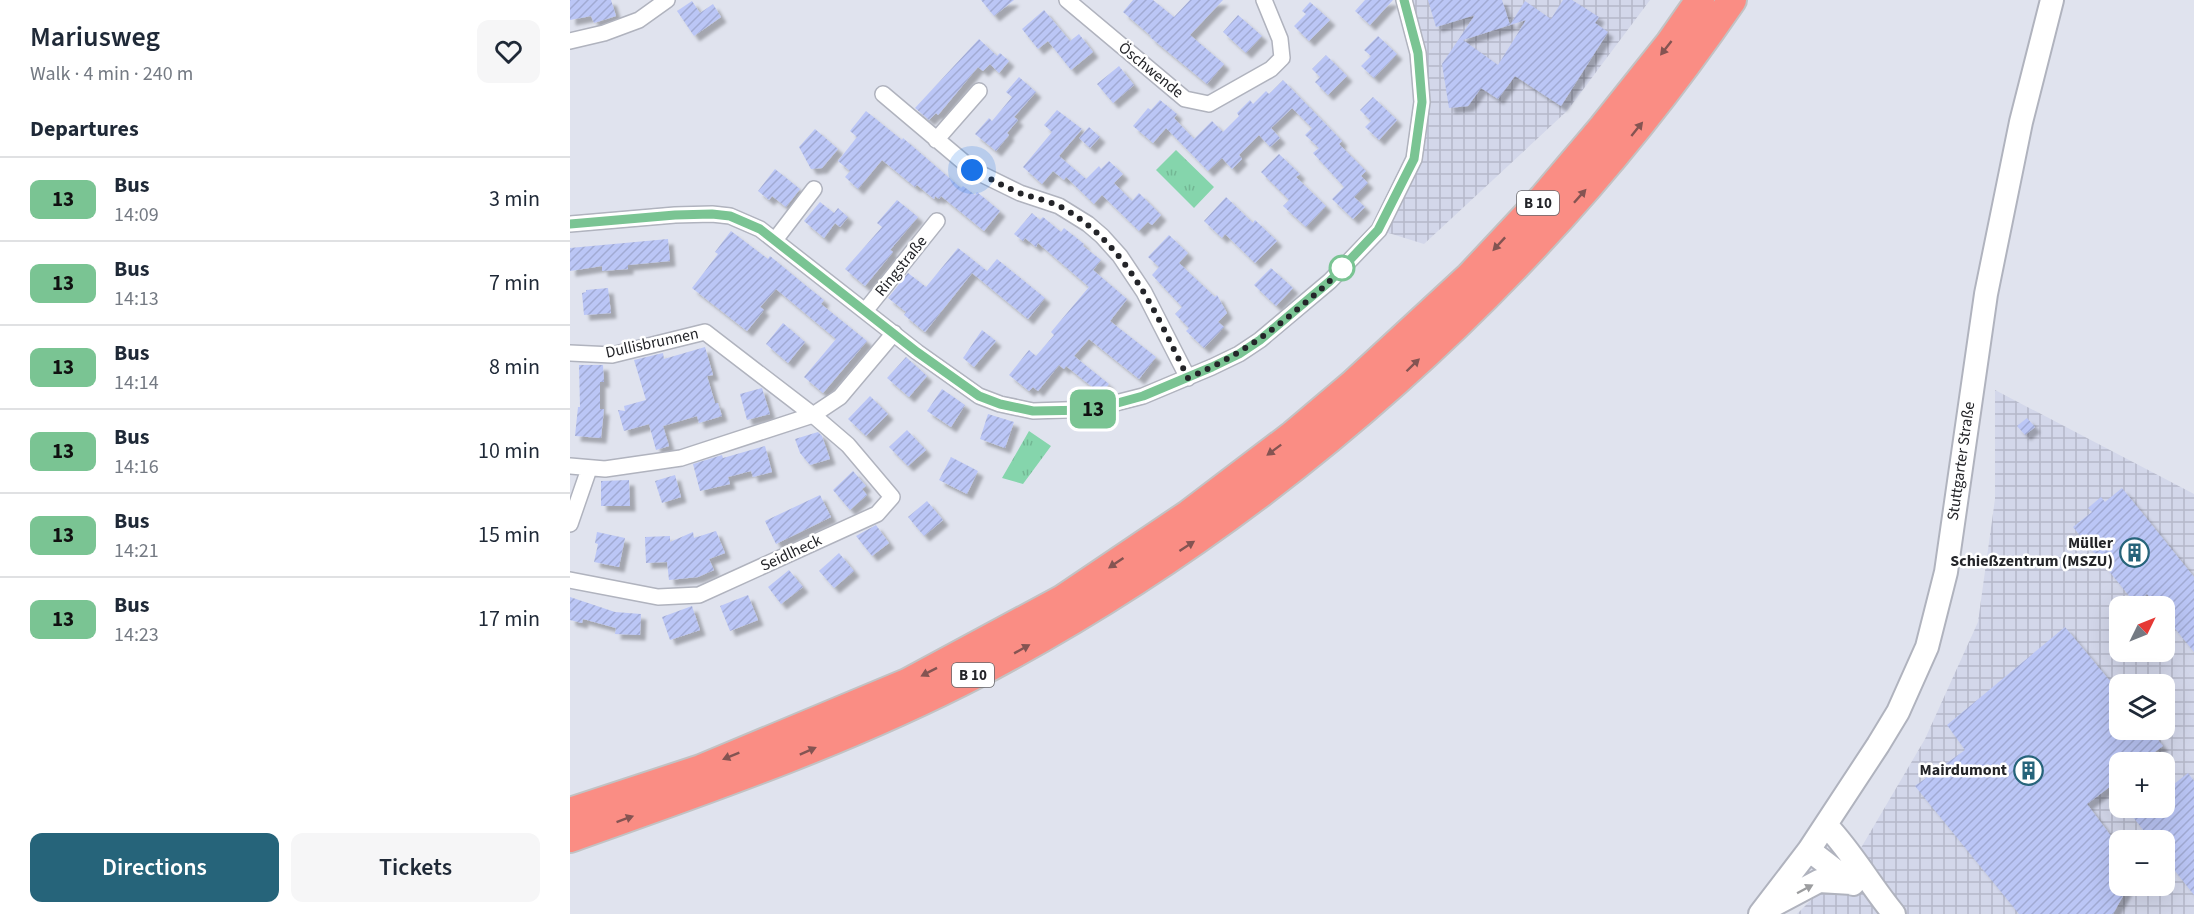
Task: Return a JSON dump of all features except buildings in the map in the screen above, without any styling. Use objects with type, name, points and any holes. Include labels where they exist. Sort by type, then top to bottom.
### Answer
[{"type":"highway","name":"B 10","points":[[570,812],[701,769],[907,683],[1063,599],[1189,514],[1293,435],[1352,385],[1470,276],[1543,198],[1603,128],[1670,43],[1700,0]]},
{"type":"highway","name":"B 10","points":[[570,838],[792,758],[921,701],[1074,620],[1205,534],[1371,405],[1488,293],[1600,174],[1696,53],[1732,0]]},
{"type":"main road","name":"Stuttgarter Straße","points":[[1761,913],[1809,850],[1898,712],[1928,647],[1946,572],[1986,294],[2021,122],[2052,0]]},
{"type":"main road","points":[[1826,825],[1845,845],[1894,914]]},
{"type":"main road","points":[[1809,850],[1852,883],[1877,893]]},
{"type":"main road","points":[[1761,913],[1819,881],[1852,883]]},
{"type":"street","points":[[570,41],[604,33],[639,20],[667,0]]},
{"type":"street","name":"Öschwende","points":[[1067,0],[1185,99],[1209,104],[1271,69],[1281,58],[1280,39],[1264,0]]},
{"type":"street","name":"Ringstraße","points":[[570,224],[675,215],[730,216],[750,224],[775,240],[971,391],[1000,404],[1033,411],[1092,410],[1143,396],[1239,354],[1279,325],[1330,281],[1378,230],[1414,159],[1422,102],[1418,53],[1404,0]]},
{"type":"street","points":[[936,141],[979,91]]},
{"type":"street","points":[[883,94],[972,170],[1020,193],[1059,206],[1088,224],[1102,236],[1120,256],[1144,292],[1188,378]]},
{"type":"street","points":[[775,240],[814,189]]},
{"type":"street","name":"Ringstraße","points":[[865,311],[938,221]]},
{"type":"street","name":"Dullisbrunnen","points":[[570,353],[612,355],[705,332],[813,415]]},
{"type":"street","points":[[570,466],[590,469],[681,458],[813,415],[840,398],[894,333]]},
{"type":"street","name":"Seidlheck","points":[[570,580],[658,597],[699,595],[877,514],[892,497],[848,446],[813,415]]},
{"type":"street","points":[[570,524],[590,469]]},
{"type":"shaded area","points":[[1404,0],[1650,0],[1567,111],[1424,244],[1379,230],[1396,198],[1422,102]]},
{"type":"shaded area","points":[[1995,390],[2194,494],[2194,914],[1797,914],[1858,853],[1925,739],[1978,622],[1995,499]]},
{"type":"green space","points":[[1176,150],[1214,187],[1194,208],[1156,170]]},
{"type":"green space","points":[[1029,431],[1051,446],[1023,484],[1002,478]]},
{"type":"bus line","name":"13","points":[[570,224],[675,215],[730,216],[760,229],[917,352],[979,396],[1000,404],[1033,411],[1092,410],[1143,396],[1239,354],[1279,325],[1330,281],[1378,230],[1414,159],[1422,102],[1418,53],[1404,0]]},
{"type":"place","name":"Müller Schießzentrum (MSZU)","points":[[2134,552]]},
{"type":"place","name":"Mairdumont","points":[[2028,770]]},
{"type":"route","points":[[972,170],[1020,193],[1059,206],[1088,224],[1102,236],[1120,256],[1144,292],[1188,378],[1239,354],[1260,340],[1330,281],[1342,268]]}]
